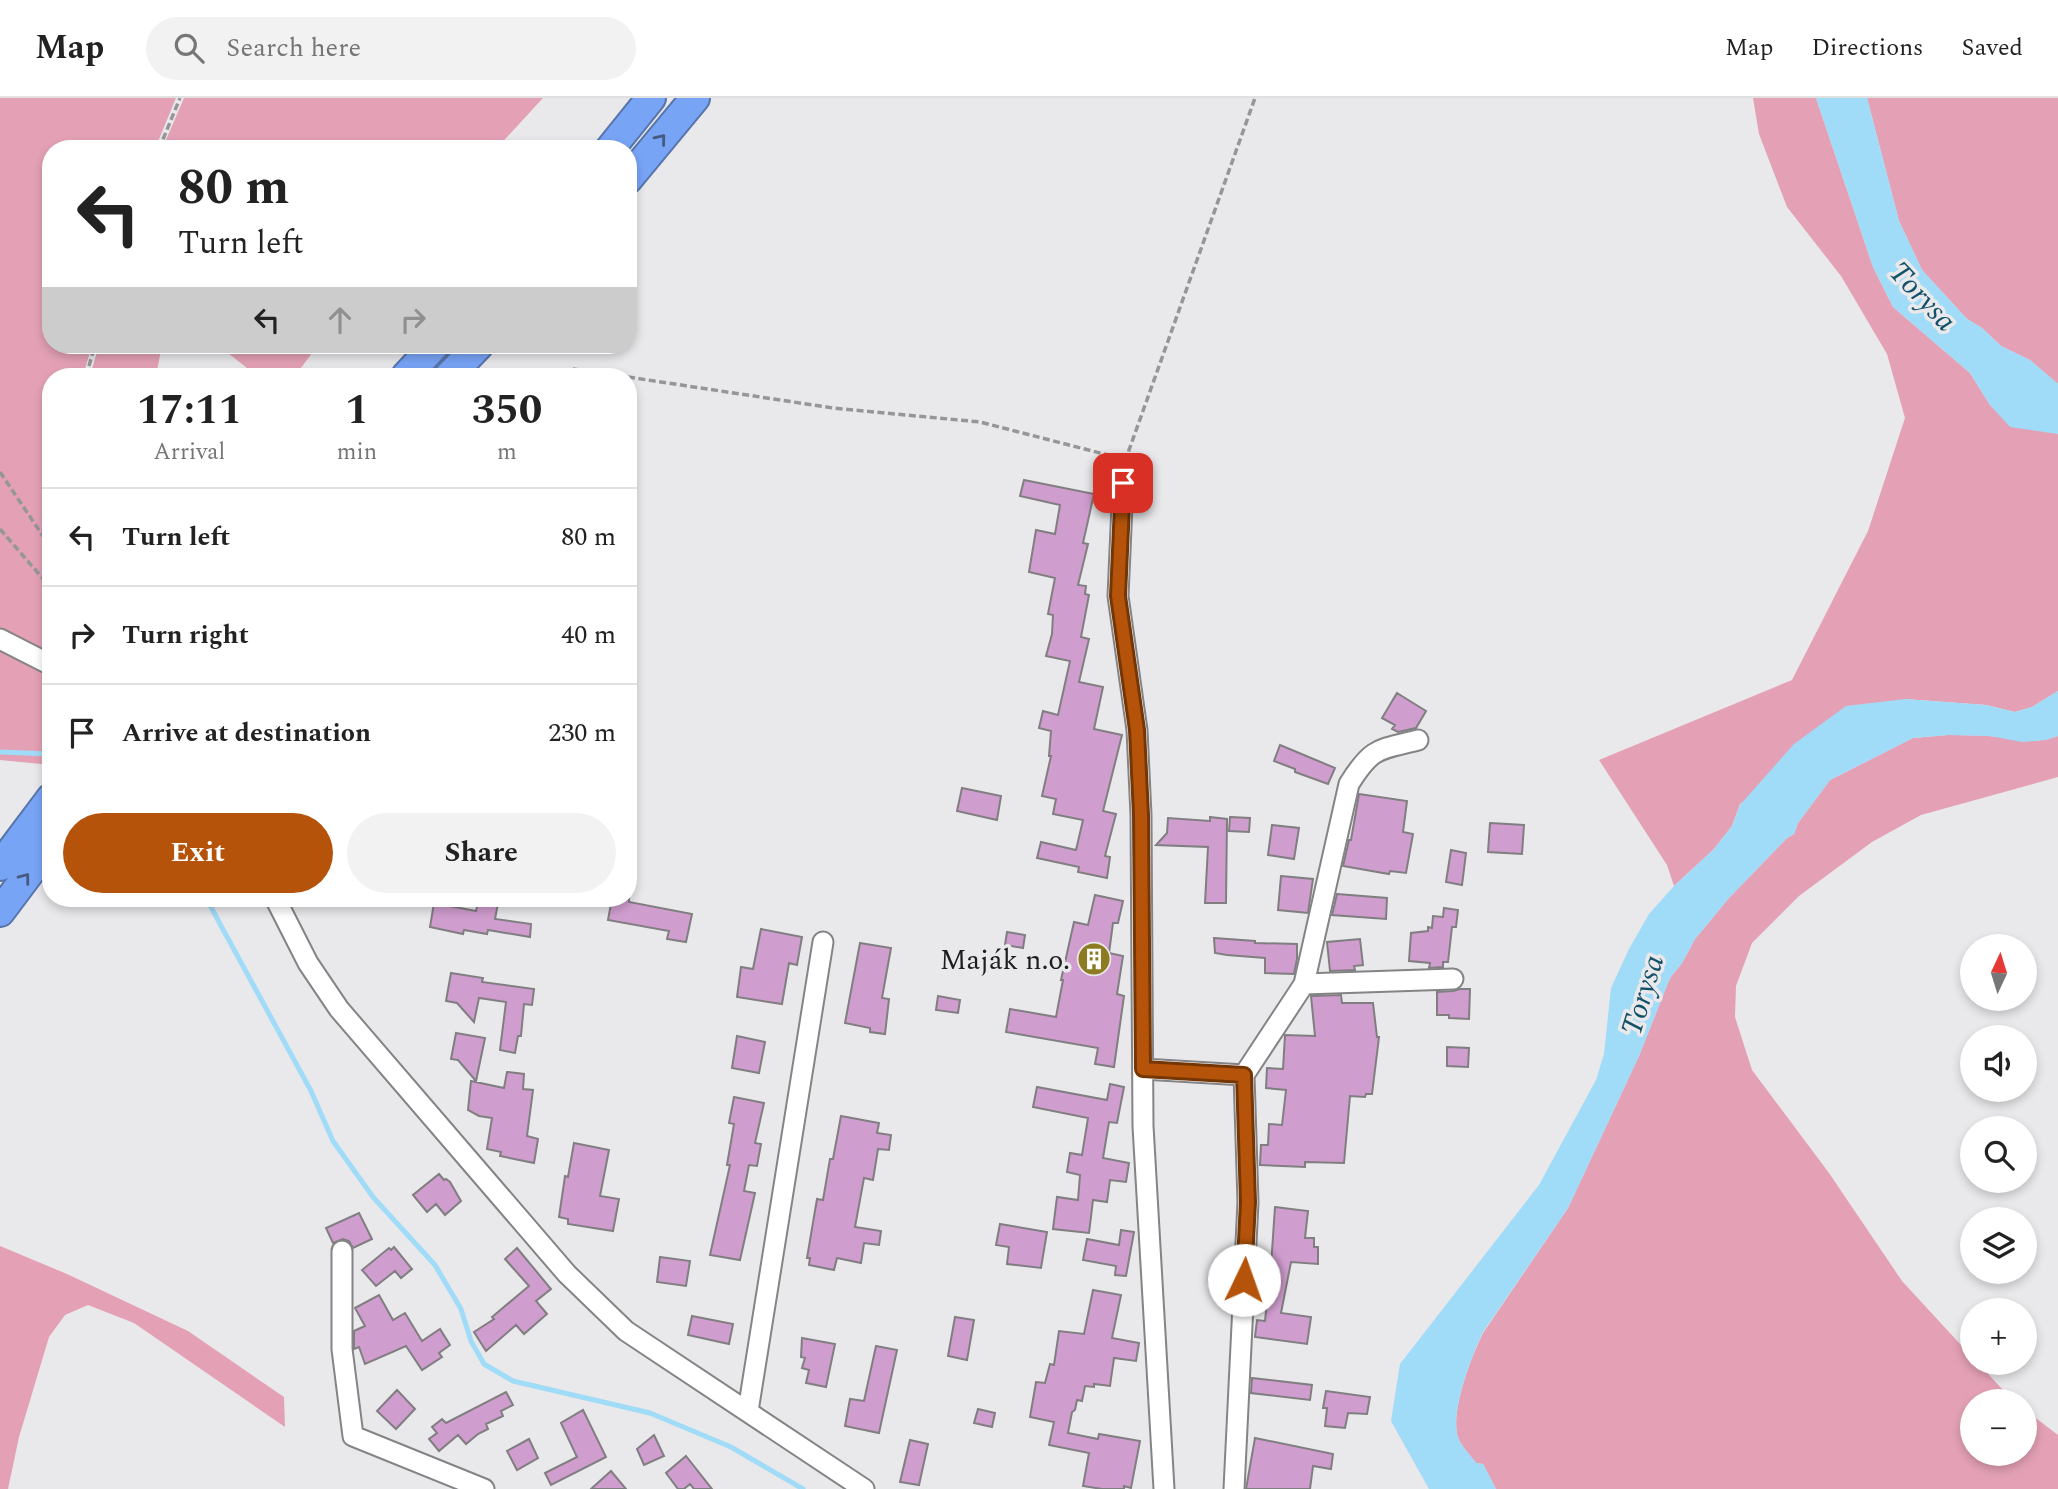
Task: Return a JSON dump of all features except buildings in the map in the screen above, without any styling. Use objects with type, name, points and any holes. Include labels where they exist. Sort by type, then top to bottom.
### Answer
[{"type":"highway","points":[[617,140],[651,98]]},
{"type":"highway","points":[[637,168],[695,98]]},
{"type":"highway","points":[[413,368],[426,354]]},
{"type":"highway","points":[[457,368],[470,354]]},
{"type":"highway","points":[[0,866],[42,810]]},
{"type":"highway","points":[[0,912],[42,856]]},
{"type":"street","points":[[1123,483],[1118,596],[1137,730],[1141,815],[1143,1126],[1164,1489]]},
{"type":"street","points":[[0,639],[42,661]]},
{"type":"street","points":[[1234,1489],[1248,1202],[1244,1075],[1304,984],[1349,784],[1363,762],[1379,749],[1418,740]]},
{"type":"street","points":[[280,907],[308,963],[340,1009],[566,1274],[626,1331],[864,1489]]},
{"type":"street","points":[[748,1411],[823,942]]},
{"type":"street","points":[[1304,984],[1453,979]]},
{"type":"street","points":[[1143,1069],[1244,1075]]},
{"type":"street","points":[[342,1251],[342,1349],[353,1436],[484,1489]]},
{"type":"path","points":[[163,140],[180,98]]},
{"type":"path","points":[[1123,483],[1129,450],[1255,98]]},
{"type":"path","points":[[637,378],[833,408],[981,422],[1127,460]]},
{"type":"path","points":[[0,472],[42,535]]},
{"type":"path","points":[[0,529],[42,578]]},
{"type":"shaded area","points":[[0,98],[176,98],[159,140],[42,140],[42,354],[89,354],[85,368],[42,368],[42,652],[0,630]]},
{"type":"shaded area","points":[[184,98],[543,98],[504,140],[166,140]]},
{"type":"shaded area","points":[[1753,98],[1816,98],[1873,267],[1893,307],[1970,373],[1990,405],[2058,434],[2058,691],[2032,707],[2015,712],[1986,705],[1905,699],[1740,804],[1732,826],[1714,849],[1674,886],[1667,865],[1599,760],[1792,680],[1868,531],[1905,418],[1887,354],[1841,276],[1787,207],[1759,134]]},
{"type":"shaded area","points":[[1867,98],[2058,98],[2058,384],[2030,360],[2001,346],[1982,328],[1967,319],[1922,270],[1899,221]]},
{"type":"shaded area","points":[[96,354],[160,354],[158,368],[92,368]]},
{"type":"shaded area","points":[[229,354],[311,354],[301,368],[247,368]]},
{"type":"shaded area","points":[[0,649],[42,670],[42,764],[0,760]]},
{"type":"shaded area","points":[[1972,735],[2030,741],[2058,736],[2058,777],[1921,815],[1872,842],[1799,896],[1752,943],[1736,986],[1735,1017],[1752,1070],[1829,1173],[1902,1281],[1960,1344],[1960,1375],[1989,1375],[2002,1389],[1960,1389],[1960,1466],[2037,1466],[2037,1419],[2058,1435],[2058,1489],[1496,1489],[1483,1464],[1476,1463],[1459,1440],[1456,1429],[1459,1401],[1468,1370],[1483,1333],[1568,1208],[1639,1056],[1670,978],[1695,939],[1729,898],[1794,834],[1798,823],[1830,780],[1913,738]]},
{"type":"shaded area","points":[[0,1246],[188,1331],[284,1397],[285,1427],[134,1323],[88,1305],[65,1315],[49,1337],[19,1437],[8,1489],[0,1489]]},
{"type":"water","name":"Torysa","points":[[1816,98],[1867,98],[1899,221],[1922,270],[1967,319],[1982,328],[2001,346],[2030,360],[2058,384],[2058,434],[2010,427],[1990,405],[1970,373],[1893,307],[1873,267]]},
{"type":"water","name":"Torysa","points":[[2058,691],[2058,736],[2022,742],[1990,736],[1913,738],[1830,780],[1798,823],[1794,834],[1729,898],[1695,939],[1670,978],[1639,1056],[1568,1208],[1483,1332],[1468,1370],[1459,1401],[1456,1429],[1463,1446],[1476,1463],[1483,1464],[1496,1489],[1429,1489],[1391,1421],[1400,1364],[1539,1185],[1596,1080],[1604,1054],[1611,988],[1649,914],[1674,886],[1714,849],[1732,826],[1740,805],[1794,744],[1846,706],[1905,699],[1986,705],[2015,712],[2032,707]]},
{"type":"waterway","points":[[0,752],[42,754]]},
{"type":"waterway","points":[[211,907],[311,1091],[333,1141],[373,1197],[435,1265],[461,1309],[471,1341],[484,1364],[513,1381],[650,1413],[731,1447],[803,1489]]},
{"type":"place","name":"Maják n.o.","points":[[1094,959]]},
{"type":"route","points":[[1123,483],[1118,596],[1137,730],[1141,815],[1143,1069],[1244,1075],[1248,1202],[1244,1280]]}]
